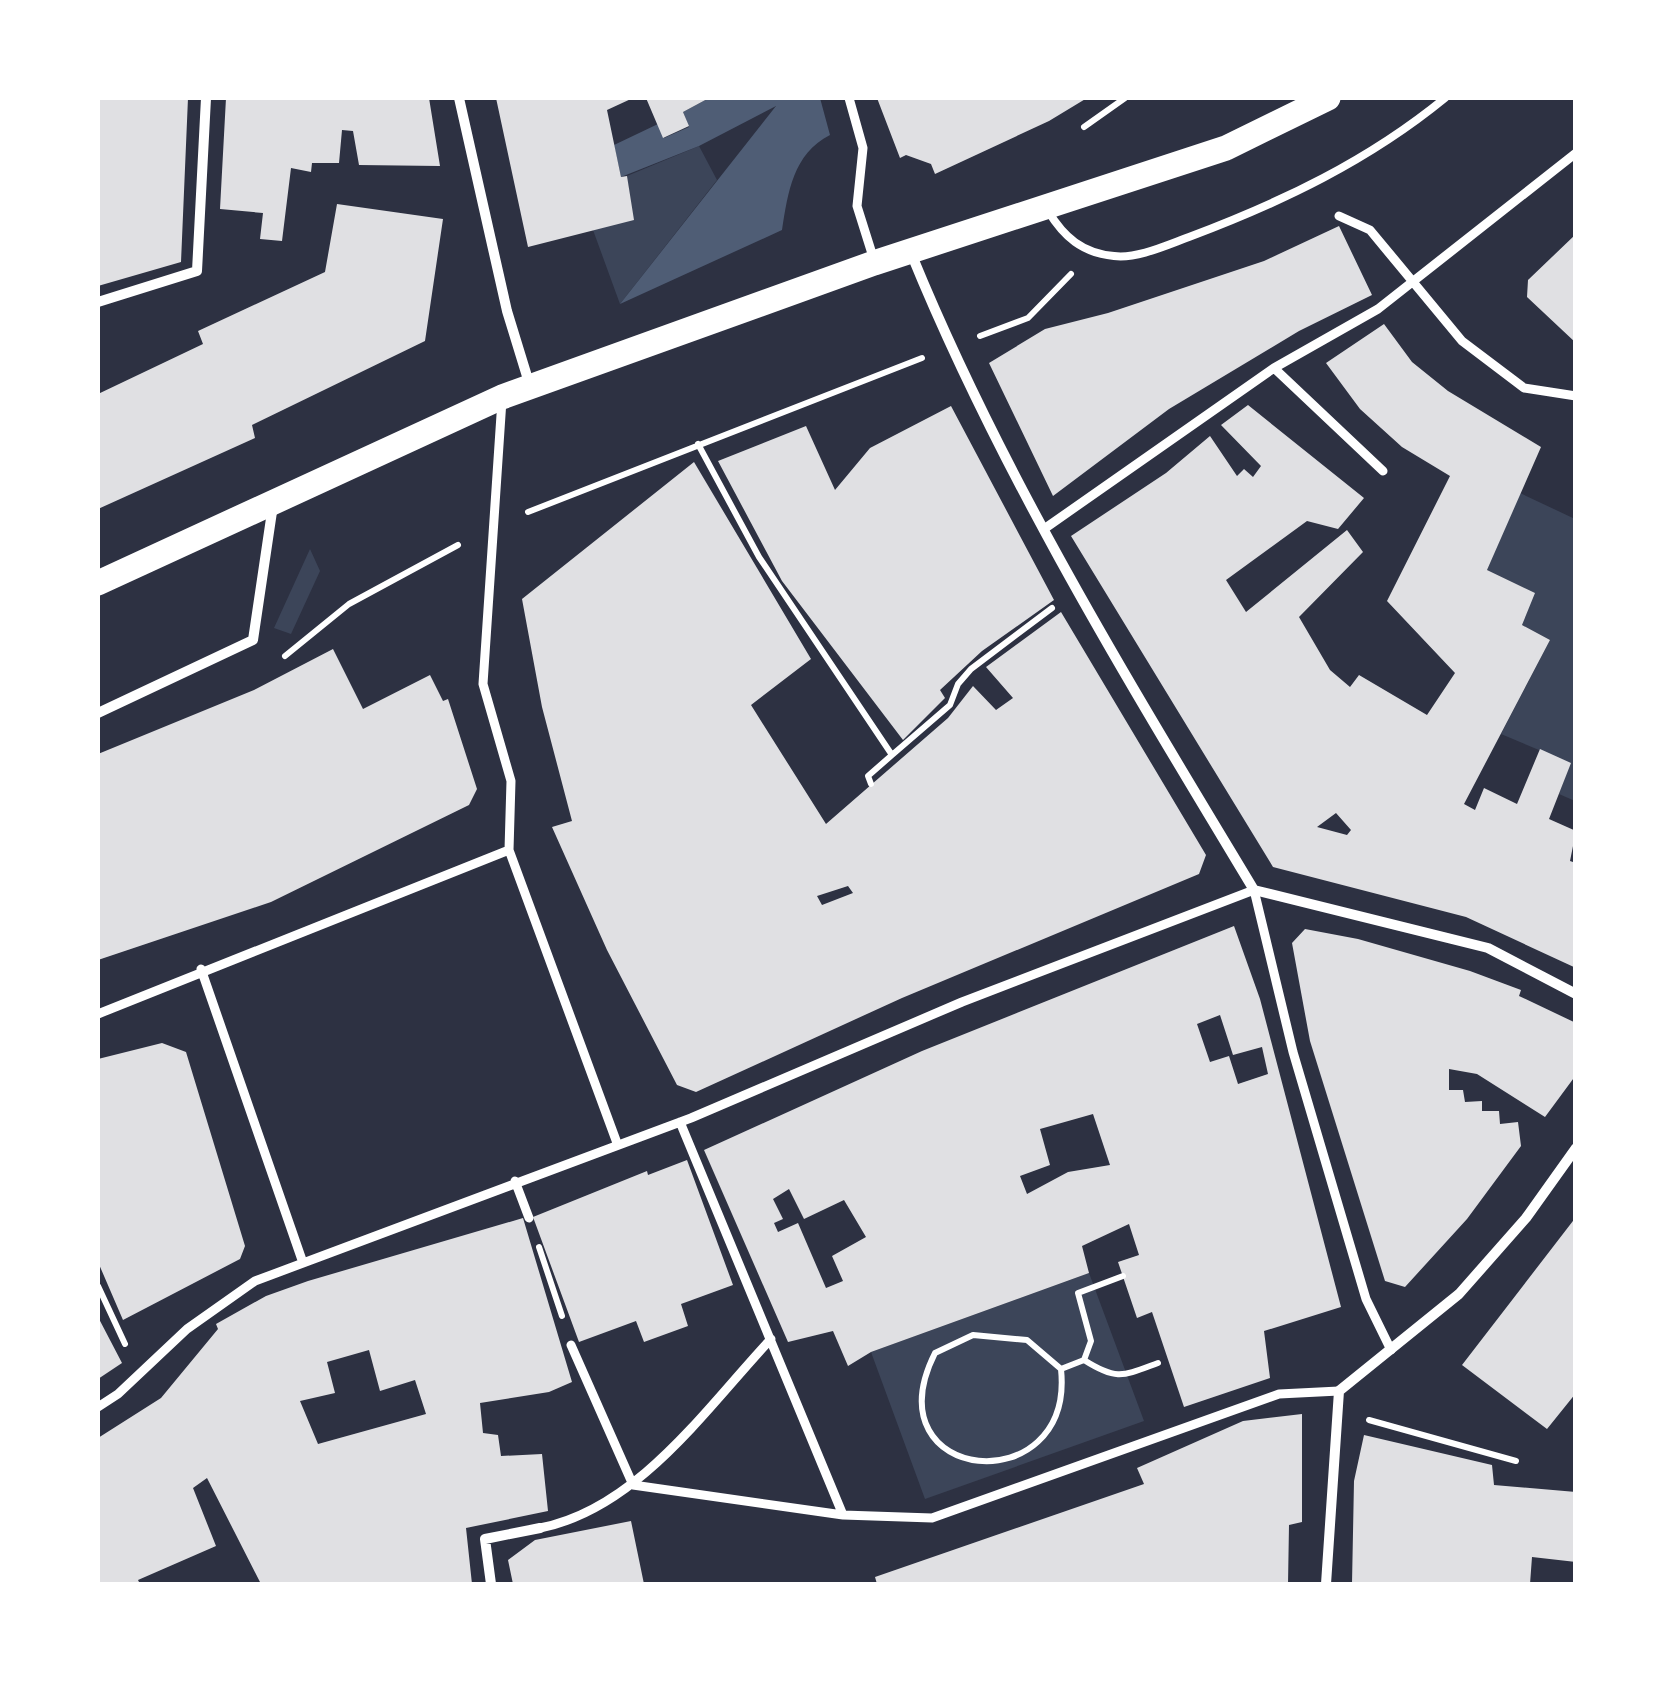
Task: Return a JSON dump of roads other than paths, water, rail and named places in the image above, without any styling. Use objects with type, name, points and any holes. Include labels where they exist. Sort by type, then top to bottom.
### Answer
[{"type":"main road","points":[[98,582],[502,397],[874,262],[1226,148],[1328,98]]},
{"type":"street","points":[[98,302],[197,272],[206,98]]},
{"type":"street","points":[[459,98],[507,311],[530,386]]},
{"type":"street","points":[[849,98],[863,148],[856,206],[874,262]]},
{"type":"street","points":[[1044,529],[1274,368],[1378,309],[1576,154]]},
{"type":"street","points":[[1340,216],[1370,230],[1462,341],[1524,388],[1574,397]]},
{"type":"street","points":[[910,250],[949,347],[1044,529],[1254,890],[1293,1052],[1360,1280],[1391,1350]]},
{"type":"street","points":[[1274,368],[1383,471]]},
{"type":"street","points":[[502,397],[483,684],[511,781],[509,850],[618,1143]]},
{"type":"street","points":[[98,713],[254,640],[274,502]]},
{"type":"street","points":[[98,1014],[201,969],[509,850]]},
{"type":"street","points":[[98,1407],[140,1375],[187,1328],[254,1281],[686,1120],[962,1002],[1254,890],[1488,948],[1576,994]]},
{"type":"street","points":[[201,969],[302,1260]]},
{"type":"street","points":[[686,1120],[843,1516]]},
{"type":"street","points":[[633,1484],[843,1516],[932,1518],[1279,1394],[1339,1392],[1459,1294],[1526,1218],[1576,1148]]},
{"type":"street","points":[[515,1181],[529,1218]]},
{"type":"street","points":[[490,1584],[485,1539],[560,1524],[633,1484],[772,1339]]},
{"type":"street","points":[[571,1345],[633,1484]]},
{"type":"street","points":[[1326,1584],[1339,1392]]},
{"type":"lane","points":[[1046,207],[1063,235],[1092,252],[1119,257],[1165,246],[1275,204],[1391,139],[1445,98]]}]
